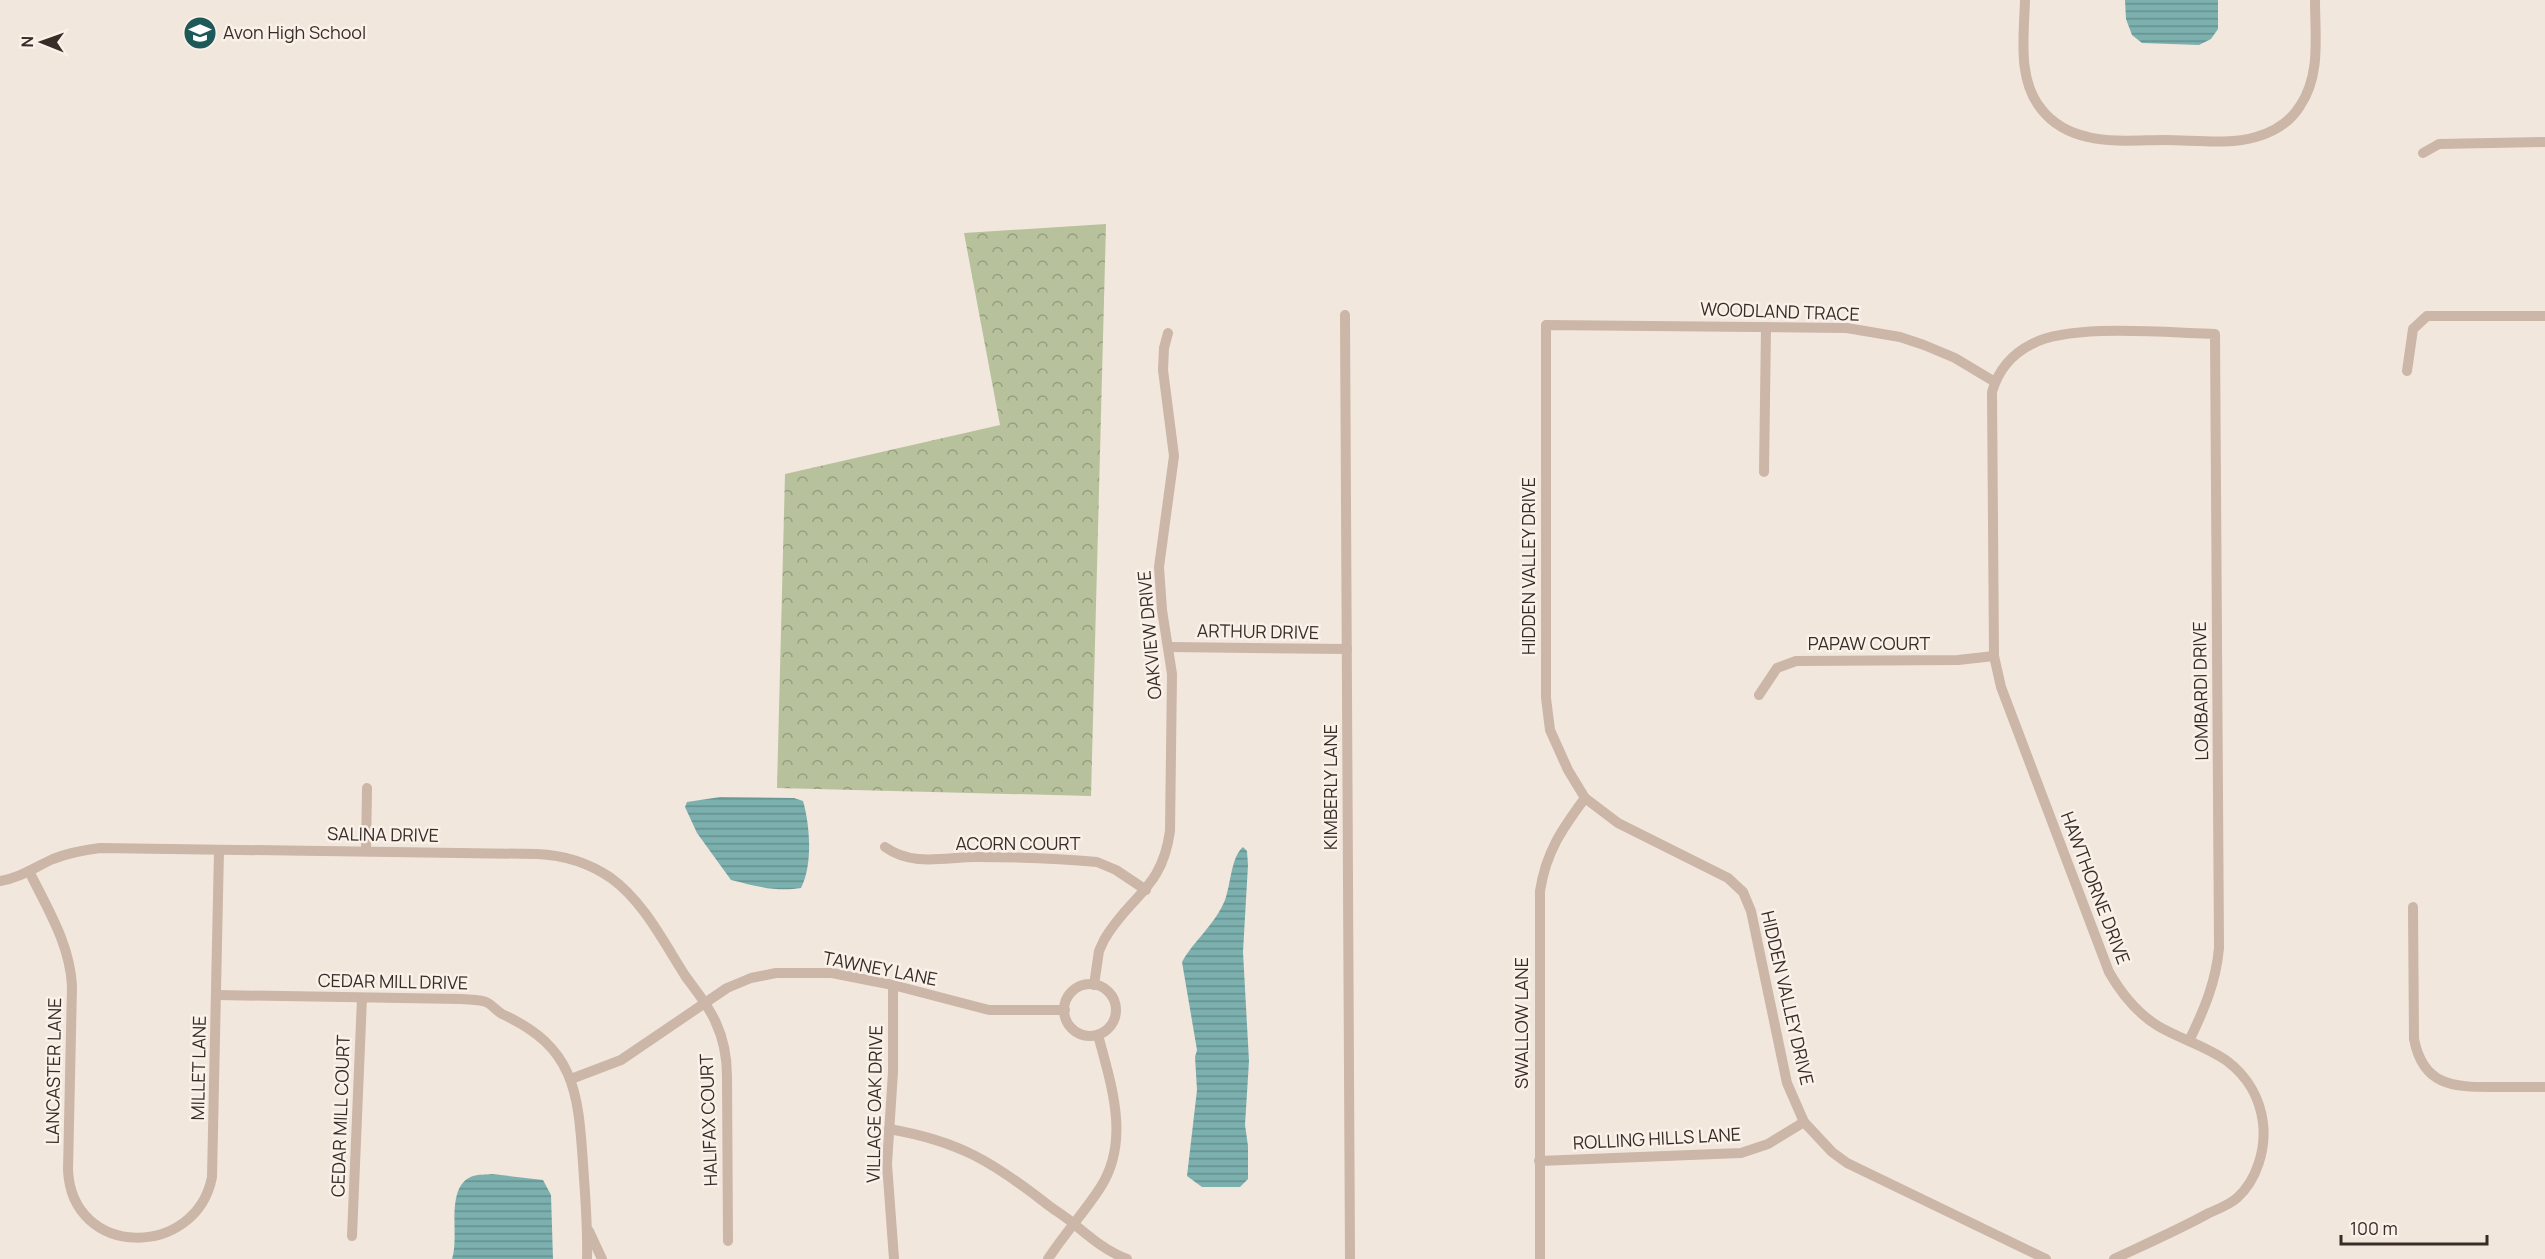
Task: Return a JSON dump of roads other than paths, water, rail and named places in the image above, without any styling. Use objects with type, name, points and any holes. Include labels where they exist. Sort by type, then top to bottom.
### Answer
[{"type":"street","points":[[2025,0],[2024,63],[2026,78],[2034,98],[2049,118],[2067,131],[2091,138],[2116,140],[2247,139],[2272,130],[2290,120],[2308,93],[2315,68],[2315,0]]},
{"type":"street","points":[[2423,153],[2439,144],[2545,142]]},
{"type":"street","name":"KIMBERLY LANE","points":[[1345,315],[1350,1259]]},
{"type":"street","points":[[2407,371],[2413,328],[2427,316],[2545,316]]},
{"type":"street","name":"WOODLAND TRACE","points":[[1545,376],[1546,325],[1847,328],[1900,337],[1955,358],[1995,382]]},
{"type":"street","points":[[1764,472],[1766,327]]},
{"type":"street","name":"LOMBARDI DRIVE","points":[[1995,382],[2004,365],[2031,344],[2043,339],[2088,332],[2215,334],[2219,948],[2212,987],[2205,1009],[2189,1041]]},
{"type":"street","name":"OAKVIEW DRIVE","points":[[1094,985],[1098,957],[1104,940],[1159,872],[1166,856],[1170,831],[1173,696],[1170,647],[1162,609],[1159,567],[1174,456],[1163,363],[1168,333]]},
{"type":"street","name":"HIDDEN VALLEY DRIVE","points":[[1545,376],[1546,698],[1550,730],[1568,770],[1585,798],[1618,823],[1728,878],[1743,892],[1751,911],[1787,1083],[1804,1122],[1832,1152],[1847,1163],[2046,1259]]},
{"type":"street","name":"HAWTHORNE DRIVE","points":[[1995,382],[1991,412],[1994,656],[2004,695],[2109,972],[2125,996],[2146,1017],[2158,1026],[2228,1062],[2250,1086],[2259,1106],[2264,1128],[2259,1161],[2250,1182],[2235,1199],[2174,1232],[2114,1259]]},
{"type":"street","name":"ARTHUR DRIVE","points":[[1170,647],[1347,649]]},
{"type":"street","name":"PAPAW COURT","points":[[1760,695],[1777,668],[1796,661],[1948,660],[1994,656]]},
{"type":"street","points":[[366,852],[367,788]]},
{"type":"street","name":"SWALLOW LANE","points":[[1540,1259],[1540,891],[1544,869],[1558,834],[1585,798]]},
{"type":"street","name":"ACORN COURT","points":[[885,847],[902,855],[923,860],[973,857],[1098,862],[1116,870],[1146,890]]},
{"type":"street","name":"SALINA DRIVE","points":[[0,881],[15,879],[70,853],[100,848],[560,856],[582,862],[612,879],[629,894],[705,1002]]},
{"type":"street","name":"MILLET LANE","points":[[136,1243],[159,1239],[181,1231],[197,1216],[210,1191],[213,1168],[219,850]]},
{"type":"street","name":"LANCASTER LANE","points":[[29,871],[60,936],[70,966],[72,986],[69,1170],[72,1194],[83,1216],[96,1229],[112,1238],[136,1243]]},
{"type":"street","points":[[2413,907],[2414,1039],[2418,1054],[2427,1068],[2443,1082],[2458,1087],[2545,1087]]},
{"type":"street","name":"TAWNEY LANE","points":[[571,1079],[621,1060],[705,1002],[739,983],[776,973],[832,973],[893,985],[989,1010],[1065,1010]]},
{"type":"street","name":"VILLAGE OAK DRIVE","points":[[893,985],[893,1072],[887,1164],[894,1259]]},
{"type":"street","points":[[1094,985],[1109,992],[1116,1008],[1112,1025],[1098,1035],[1082,1035],[1075,1031],[1066,1018],[1065,1010],[1071,994],[1077,988],[1094,985]]},
{"type":"street","name":"CEDAR MILL DRIVE","points":[[216,994],[461,999],[488,1003],[542,1039],[560,1059],[571,1079],[580,1112],[588,1228],[587,1259]]},
{"type":"street","name":"CEDAR MILL COURT","points":[[352,1236],[362,998]]},
{"type":"street","name":"HALIFAX COURT","points":[[705,1002],[720,1033],[727,1066],[728,1241]]},
{"type":"street","points":[[1048,1259],[1102,1185],[1115,1153],[1116,1113],[1098,1035]]},
{"type":"street","name":"ROLLING HILLS LANE","points":[[1539,1161],[1741,1154],[1768,1144],[1804,1122]]},
{"type":"street","points":[[889,1129],[926,1136],[968,1151],[1018,1182],[1099,1245],[1127,1259]]},
{"type":"street","points":[[588,1228],[602,1259]]},
{"type":"water","points":[[2125,0],[2218,0],[2218,29],[2211,39],[2199,45],[2142,43],[2132,35],[2126,19]]},
{"type":"water","points":[[720,797],[794,798],[803,801],[807,821],[809,857],[801,888],[774,889],[731,880],[697,833],[685,807],[687,802]]},
{"type":"water","points":[[1243,847],[1247,851],[1248,865],[1243,952],[1249,1061],[1245,1125],[1248,1146],[1248,1179],[1240,1187],[1202,1187],[1187,1176],[1197,1090],[1195,1057],[1197,1050],[1182,962],[1221,909],[1236,857]]},
{"type":"water","points":[[492,1174],[543,1180],[551,1195],[553,1259],[452,1259],[456,1201],[459,1190],[464,1181],[473,1176]]},
{"type":"place","name":"Avon High School","points":[[200,33]]}]
